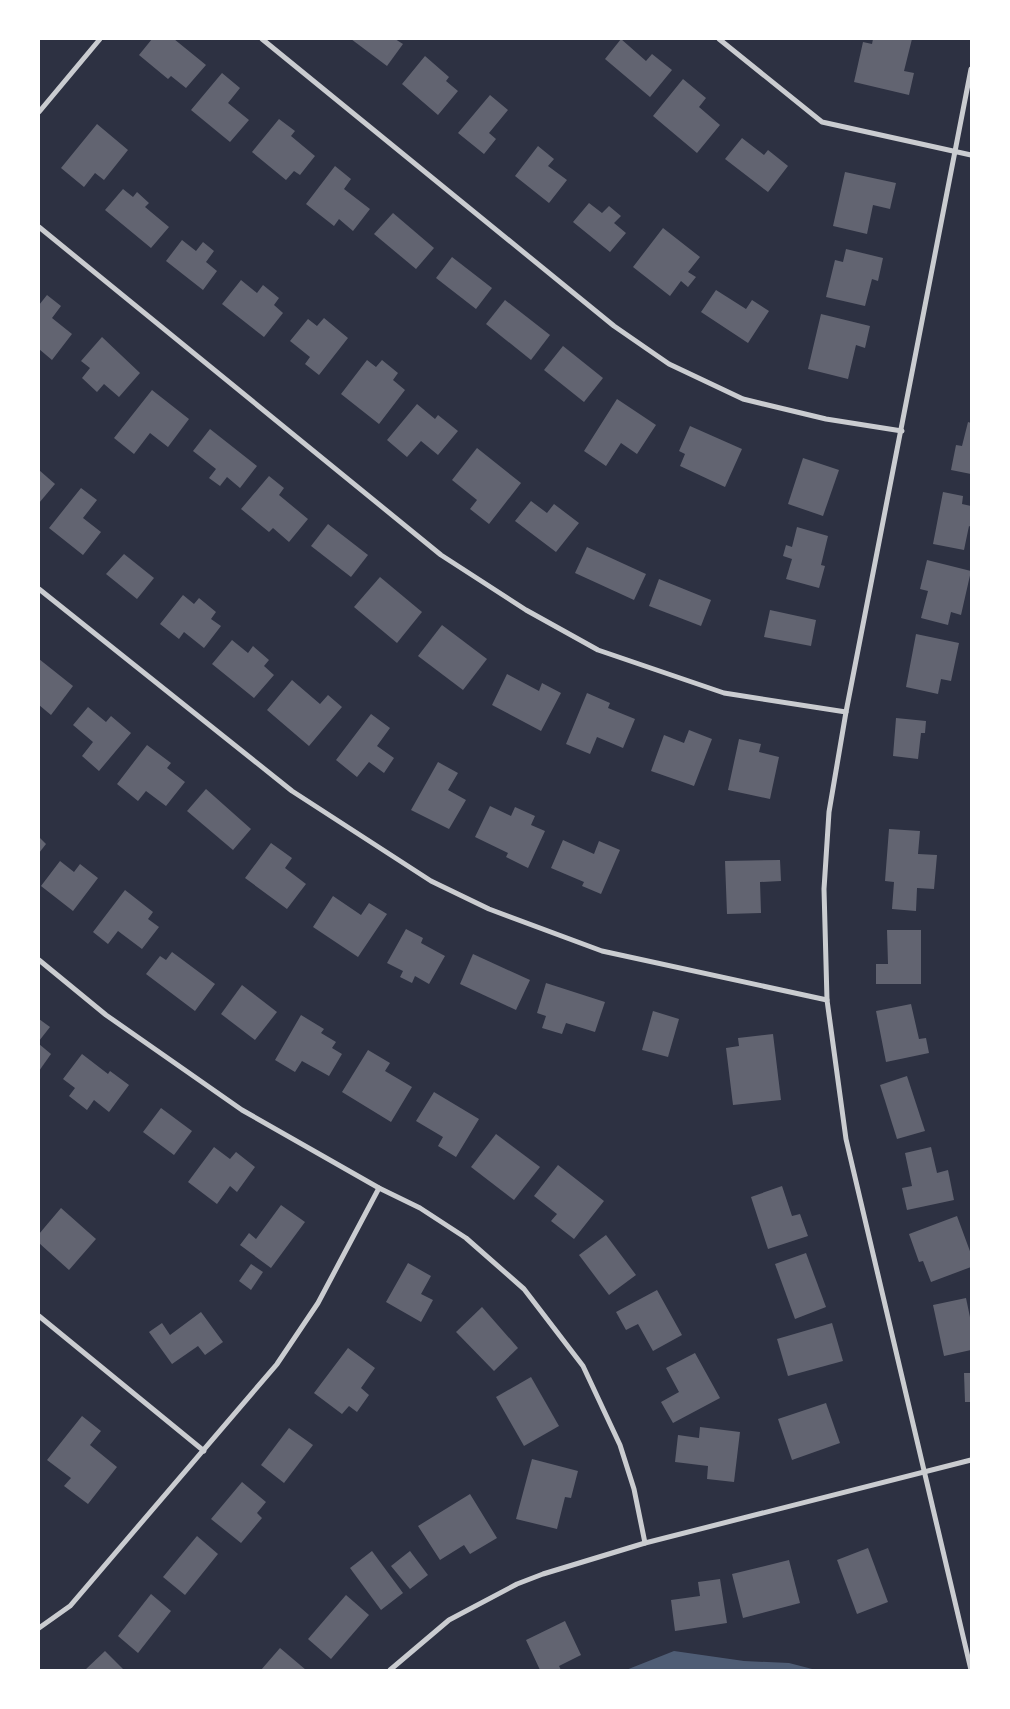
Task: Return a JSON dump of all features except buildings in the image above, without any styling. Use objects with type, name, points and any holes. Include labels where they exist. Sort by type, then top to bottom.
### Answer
[{"type":"street","points":[[39,112],[100,39]]},
{"type":"street","points":[[262,39],[614,326],[669,364],[742,399],[826,419],[902,431]]},
{"type":"street","points":[[719,39],[822,122],[971,155]]},
{"type":"street","points":[[971,69],[846,712],[829,812],[824,880],[827,1000],[846,1139],[971,1670]]},
{"type":"street","points":[[39,227],[441,555],[526,610],[598,650],[724,693],[846,712]]},
{"type":"street","points":[[39,589],[292,791],[431,881],[488,909],[602,951],[827,1000]]},
{"type":"street","points":[[39,960],[106,1015],[242,1110],[379,1188],[420,1208],[473,1244],[524,1290],[583,1366],[620,1445],[634,1489],[644,1543]]},
{"type":"street","points":[[39,1628],[70,1606],[278,1364],[318,1303],[379,1188]]},
{"type":"street","points":[[39,1316],[204,1451]]},
{"type":"street","points":[[390,1670],[450,1620],[517,1584],[644,1543],[971,1460]]},
{"type":"water","points":[[674,1651],[744,1661],[789,1663],[816,1670],[626,1670]]}]
